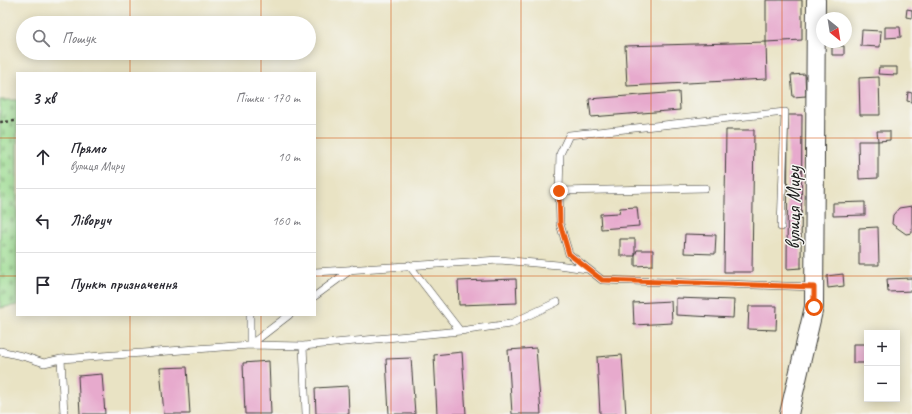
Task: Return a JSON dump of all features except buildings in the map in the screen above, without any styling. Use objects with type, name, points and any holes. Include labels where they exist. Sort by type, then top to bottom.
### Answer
[{"type":"street","name":"вулиця Миру","points":[[789,414],[814,307],[816,0]]},
{"type":"lane","points":[[781,227],[784,112],[569,135],[560,154],[560,224],[569,254],[602,280],[814,287]]},
{"type":"lane","points":[[559,191],[705,188]]},
{"type":"lane","points":[[316,272],[409,264],[499,260],[558,265],[589,270]]},
{"type":"lane","points":[[409,264],[460,331]]},
{"type":"lane","points":[[316,295],[352,269]]},
{"type":"lane","points":[[0,351],[44,363],[61,359],[250,345],[303,346],[460,331],[510,324],[557,302]]},
{"type":"lane","points":[[250,316],[250,345]]},
{"type":"lane","points":[[250,345],[288,316]]},
{"type":"lane","points":[[303,346],[306,414]]},
{"type":"lane","points":[[61,359],[64,414]]},
{"type":"path","points":[[0,122],[16,121]]},
{"type":"green space","points":[[0,100],[16,100],[16,305],[0,308]]},
{"type":"route","points":[[559,191],[560,224],[569,254],[602,280],[814,287],[814,307]]}]
